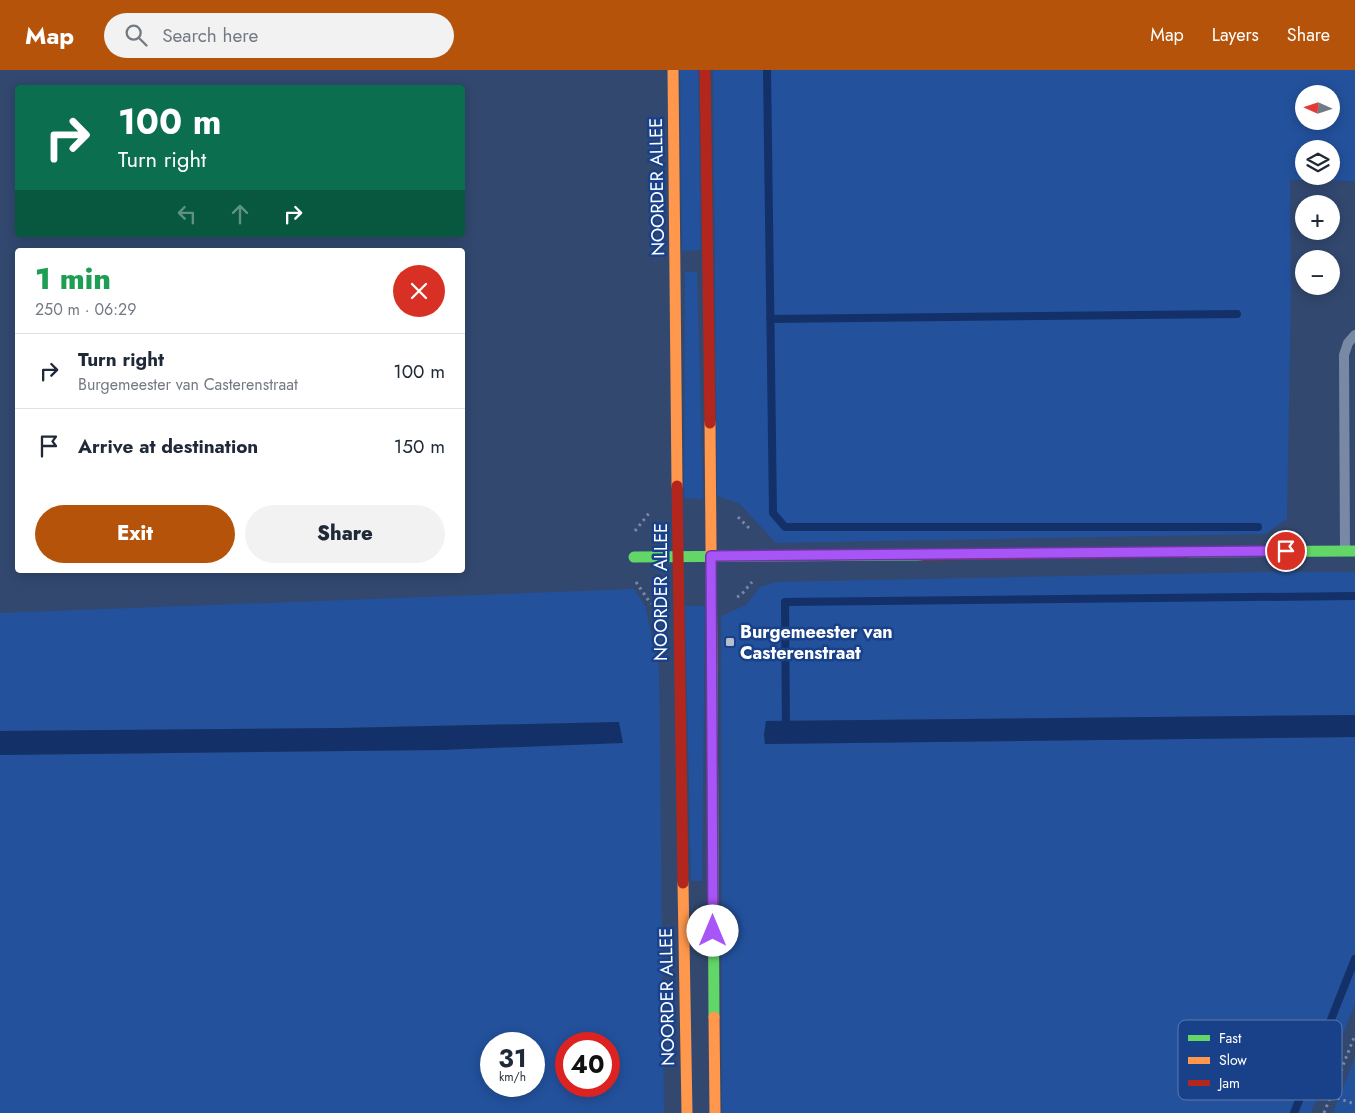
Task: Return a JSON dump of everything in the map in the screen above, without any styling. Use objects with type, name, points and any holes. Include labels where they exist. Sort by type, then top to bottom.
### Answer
[{"type":"street","name":"NOORDER ALLEE","points":[[673,70],[678,556],[687,1113]]},
{"type":"street","points":[[706,70],[715,1113]]},
{"type":"street","points":[[634,557],[1350,551]]},
{"type":"lane","points":[[1350,551],[1344,355],[1348,343],[1355,335]]},
{"type":"path","points":[[1342,1068],[1355,1035]]},
{"type":"path","points":[[1324,1113],[1329,1100]]},
{"type":"path","points":[[1342,1100],[1355,1104]]},
{"type":"shaded area","points":[[680,70],[698,70],[701,250],[682,251]]},
{"type":"shaded area","points":[[713,70],[1355,70],[1355,181],[1340,181],[1340,140],[1295,140],[1295,180],[1290,180],[1291,291],[1287,519],[1265,534],[776,543],[740,504],[717,496]]},
{"type":"shaded area","points":[[685,272],[697,272],[703,499],[684,498]]},
{"type":"shaded area","points":[[1268,572],[1355,572],[1355,715],[767,721],[764,734],[765,744],[1355,737],[1355,1004],[1342,1036],[1342,1020],[1178,1020],[1178,1100],[1316,1100],[1311,1113],[722,1113],[721,616],[746,605],[760,587],[776,582]]},
{"type":"shaded area","points":[[634,589],[645,606],[659,669],[664,1113],[0,1113],[0,755],[440,750],[623,742],[618,722],[341,728],[0,731],[0,613]]},
{"type":"shaded area","points":[[685,606],[705,606],[702,881],[691,881]]},
{"type":"shaded area","points":[[1355,715],[1355,737],[765,744],[764,734],[766,721]]},
{"type":"shaded area","points":[[619,722],[623,743],[440,750],[0,755],[0,731],[341,728]]},
{"type":"shaded area","points":[[1355,1057],[1355,1113],[1333,1113],[1338,1100],[1342,1100],[1342,1090]]},
{"type":"waterway","points":[[767,70],[773,513],[785,527],[1258,527]]},
{"type":"waterway","points":[[770,319],[1237,314]]},
{"type":"waterway","points":[[786,730],[785,602],[1355,596]]},
{"type":"waterway","points":[[1331,1020],[1355,959]]},
{"type":"waterway","points":[[1294,1113],[1299,1100]]},
{"type":"traffic: fast","points":[[1189,552],[1355,551]]},
{"type":"traffic: fast","points":[[634,557],[921,555]]},
{"type":"traffic: fast","points":[[712,667],[714,1017]]},
{"type":"traffic: slow","points":[[673,70],[677,486]]},
{"type":"traffic: slow","points":[[710,423],[712,667]]},
{"type":"traffic: slow","points":[[683,883],[687,1113]]},
{"type":"traffic: slow","points":[[714,1017],[715,1113]]},
{"type":"traffic: jam","points":[[705,70],[710,423]]},
{"type":"traffic: jam","points":[[677,486],[683,883]]},
{"type":"traffic: jam","points":[[921,555],[1189,552]]},
{"type":"place","name":"Burgemeester van Casterenstraat","points":[[730,642]]},
{"type":"route","points":[[713,931],[711,556],[1286,551]]}]
